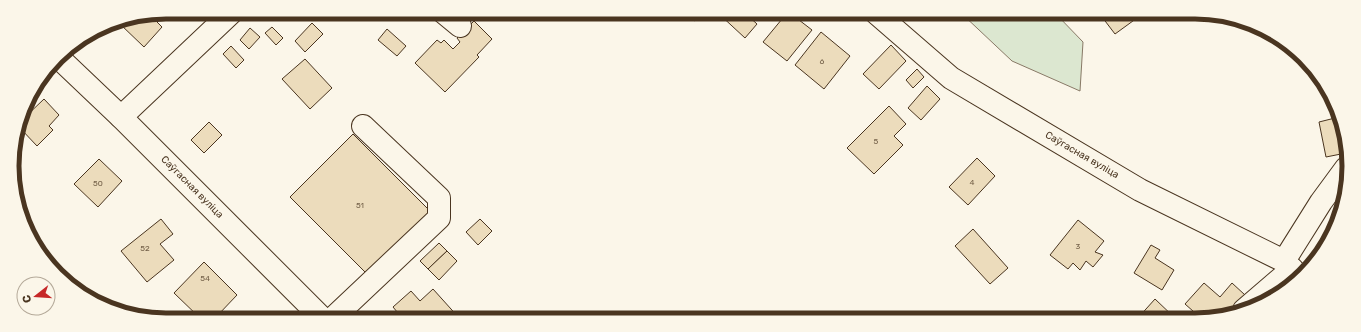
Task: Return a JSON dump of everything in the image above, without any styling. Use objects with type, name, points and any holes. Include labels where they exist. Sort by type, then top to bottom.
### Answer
[{"type":"street","points":[[121,116],[225,19]]},
{"type":"street","points":[[452,19],[460,26]]},
{"type":"street","name":"Саўгасная вуліца","points":[[883,19],[951,78],[1140,190],[1292,269]]},
{"type":"street","name":"Саўгасная вуліца","points":[[63,61],[121,116],[316,313]]},
{"type":"street","points":[[338,313],[438,218],[439,198],[363,126]]},
{"type":"street","points":[[1256,300],[1292,269],[1321,202],[1342,173]]},
{"type":"green space","points":[[967,19],[1061,19],[1083,42],[1080,91],[1012,61]]},
{"type":"building","points":[[154,19],[162,27],[144,47],[122,26]]},
{"type":"building","points":[[724,19],[752,19],[757,24],[745,38]]},
{"type":"building","points":[[782,19],[798,19],[812,30],[787,61],[763,42]]},
{"type":"building","points":[[1104,19],[1136,19],[1115,34]]},
{"type":"building","points":[[474,21],[492,39],[477,55],[479,57],[445,92],[415,63],[437,40],[441,43],[444,40],[453,49],[460,42],[457,38]]},
{"type":"building","points":[[312,23],[323,34],[305,52],[295,41]]},
{"type":"building","points":[[272,27],[283,38],[276,45],[265,33]]},
{"type":"building","points":[[250,28],[260,37],[249,49],[240,40]]},
{"type":"building","points":[[387,29],[406,46],[397,56],[378,40]]},
{"type":"building","points":[[821,32],[850,56],[824,89],[795,65]]},
{"type":"building","points":[[891,45],[906,61],[879,89],[863,74]]},
{"type":"building","points":[[231,46],[244,60],[236,68],[223,54]]},
{"type":"building","points":[[305,59],[332,88],[310,109],[282,79]]},
{"type":"building","points":[[917,69],[924,77],[913,88],[906,80]]},
{"type":"building","points":[[927,86],[940,99],[921,120],[908,108]]},
{"type":"building","points":[[44,99],[59,115],[49,126],[53,130],[37,146],[23,131],[29,113]]},
{"type":"building","points":[[889,106],[906,124],[894,136],[903,145],[874,174],[847,148]]},
{"type":"building","points":[[1334,118],[1342,154],[1326,157],[1319,122]]},
{"type":"building","points":[[209,122],[222,135],[204,153],[191,140]]},
{"type":"building","points":[[353,134],[431,212],[368,275],[290,197]]},
{"type":"building","points":[[977,158],[995,176],[968,205],[949,187]]},
{"type":"building","points":[[99,159],[122,181],[98,207],[74,184]]},
{"type":"building","points":[[161,219],[173,234],[160,244],[174,260],[147,282],[121,251]]},
{"type":"building","points":[[480,219],[492,231],[478,245],[466,232]]},
{"type":"building","points":[[1078,220],[1104,241],[1095,252],[1103,255],[1093,267],[1086,261],[1080,270],[1073,263],[1068,269],[1050,255]]},
{"type":"building","points":[[973,229],[1008,268],[990,284],[955,246]]},
{"type":"building","points":[[439,243],[447,251],[428,269],[420,261]]},
{"type":"building","points":[[1151,245],[1160,250],[1155,258],[1174,270],[1162,290],[1134,273]]},
{"type":"building","points":[[447,251],[457,261],[439,280],[428,269]]},
{"type":"building","points":[[204,262],[237,295],[220,313],[195,313],[174,293]]},
{"type":"building","points":[[1204,283],[1220,297],[1232,283],[1245,295],[1234,308],[1214,312],[1195,313],[1185,304]]},
{"type":"building","points":[[433,289],[455,313],[398,313],[393,307],[411,291],[420,301]]},
{"type":"building","points":[[1155,299],[1170,313],[1142,313]]}]
